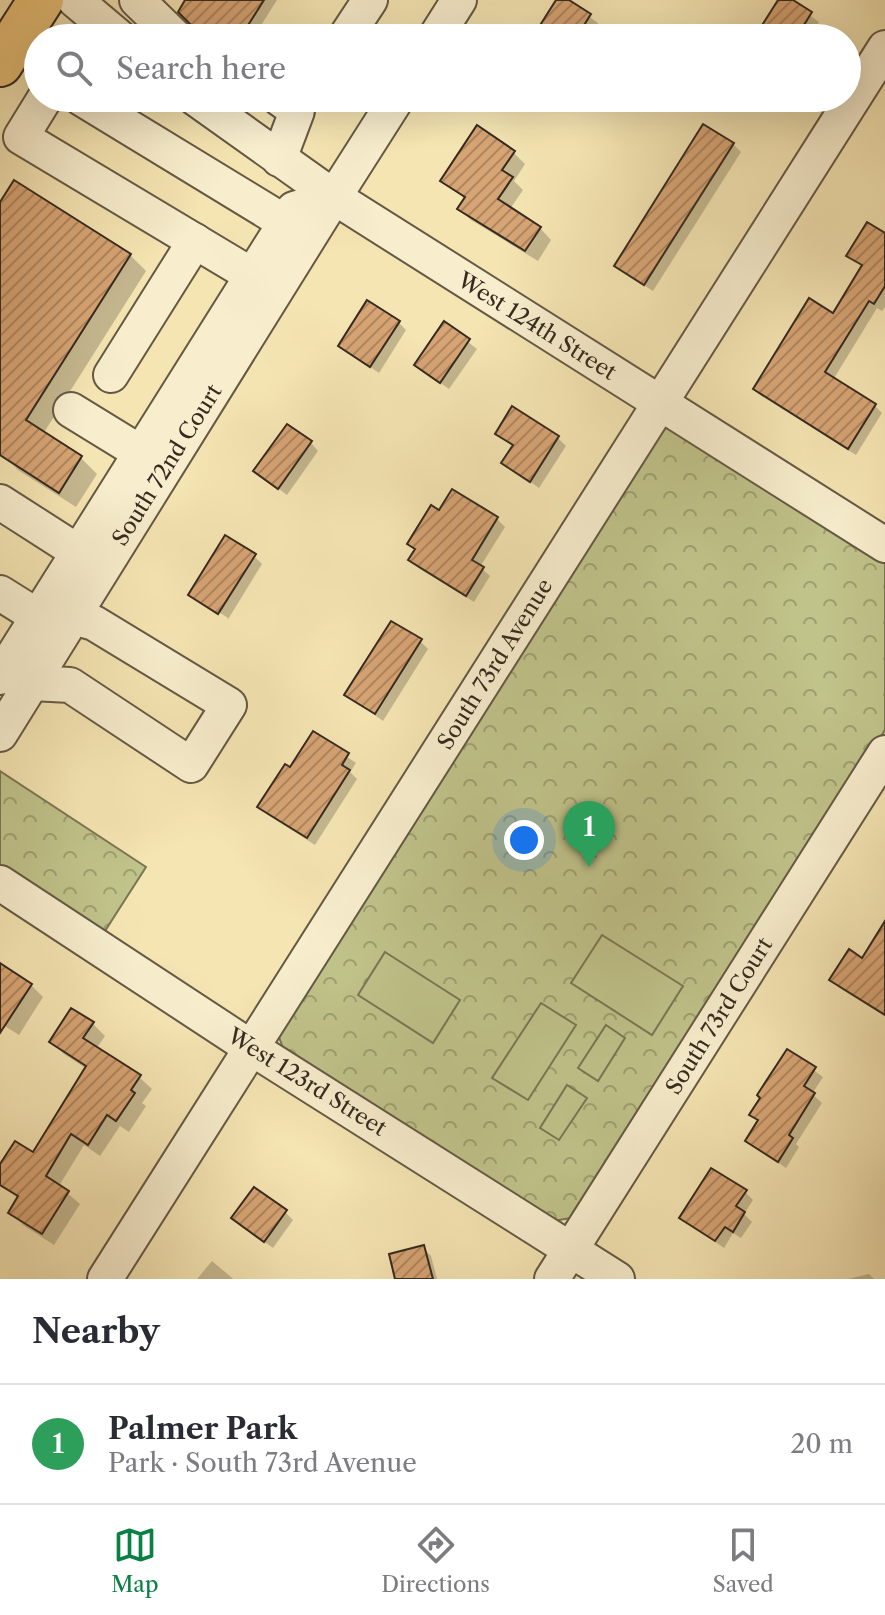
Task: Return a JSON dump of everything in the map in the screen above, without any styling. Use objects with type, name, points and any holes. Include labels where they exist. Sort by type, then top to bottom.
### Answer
[{"type":"main road","points":[[26,24],[41,0]]},
{"type":"main road","points":[[0,64],[24,27]]},
{"type":"street","points":[[75,0],[100,24]]},
{"type":"street","points":[[137,0],[162,24]]},
{"type":"street","points":[[354,24],[370,0]]},
{"type":"street","points":[[444,24],[459,0]]},
{"type":"street","name":"South 73rd Avenue","points":[[861,86],[885,48]]},
{"type":"street","points":[[34,112],[10,141],[195,241],[253,276]]},
{"type":"street","points":[[115,112],[286,223]]},
{"type":"street","name":"West 124th Street","points":[[214,112],[334,197],[885,545]]},
{"type":"street","points":[[279,159],[291,112]]},
{"type":"street","name":"South 72nd Court","points":[[0,734],[8,677],[58,622],[388,112]]},
{"type":"street","name":"South 73rd Avenue","points":[[105,1279],[844,112]]},
{"type":"street","name":"South 72nd Court","points":[[58,622],[78,552],[294,209],[334,197]]},
{"type":"street","points":[[111,375],[195,241]]},
{"type":"street","points":[[71,410],[141,453]]},
{"type":"street","points":[[0,502],[78,552]]},
{"type":"street","points":[[0,593],[58,622],[94,623],[229,705],[191,765],[70,685],[8,677]]},
{"type":"street","name":"South 73rd Court","points":[[552,1279],[885,753]]},
{"type":"street","name":"West 123rd Street","points":[[0,883],[253,1049],[617,1279]]},
{"type":"green space","points":[[669,425],[885,559],[885,730],[585,1209],[577,1217],[553,1221],[283,1048],[279,1037],[662,427]]},
{"type":"green space","points":[[0,771],[146,867],[103,934],[0,868]]},
{"type":"green space","points":[[602,935],[683,986],[652,1035],[571,983]]},
{"type":"green space","points":[[385,952],[460,1000],[433,1043],[358,995]]},
{"type":"green space","points":[[541,1003],[576,1025],[528,1100],[492,1078]]},
{"type":"green space","points":[[606,1025],[625,1038],[598,1081],[578,1068]]},
{"type":"green space","points":[[567,1085],[587,1098],[559,1140],[540,1128]]},
{"type":"building","points":[[185,0],[264,0],[249,24],[190,24],[178,12]]},
{"type":"building","points":[[556,0],[569,0],[591,14],[585,24],[541,24]]},
{"type":"building","points":[[778,0],[793,0],[812,12],[805,24],[763,24]]},
{"type":"building","points":[[703,124],[734,143],[644,285],[614,266]]},
{"type":"building","points":[[477,125],[515,151],[502,170],[513,177],[498,199],[541,227],[525,251],[457,209],[465,197],[440,181]]},
{"type":"building","points":[[14,180],[131,254],[26,420],[82,456],[59,493],[0,455],[0,202]]},
{"type":"building","points":[[867,222],[885,233],[885,286],[874,304],[869,301],[825,372],[876,404],[848,449],[753,389],[809,298],[833,313],[862,265],[846,256]]},
{"type":"building","points":[[367,300],[400,321],[370,367],[338,346]]},
{"type":"building","points":[[444,321],[470,339],[440,383],[414,365]]},
{"type":"building","points":[[512,406],[559,436],[530,482],[501,463],[513,445],[495,434]]},
{"type":"building","points":[[287,424],[312,441],[278,489],[253,471]]},
{"type":"building","points":[[452,489],[498,517],[472,560],[484,567],[466,596],[408,560],[415,549],[407,544],[431,505],[439,510]]},
{"type":"building","points":[[225,535],[256,554],[218,614],[188,595]]},
{"type":"building","points":[[391,621],[422,639],[375,714],[344,695]]},
{"type":"building","points":[[313,731],[349,753],[342,765],[350,770],[307,838],[257,807],[285,764],[290,767]]},
{"type":"building","points":[[885,921],[885,1015],[829,980],[849,949],[862,958]]},
{"type":"building","points":[[0,963],[32,984],[0,1033]]},
{"type":"building","points":[[71,1008],[94,1022],[83,1038],[141,1075],[131,1090],[135,1093],[116,1121],[107,1115],[88,1145],[71,1134],[46,1176],[69,1191],[42,1234],[8,1213],[18,1196],[0,1185],[0,1164],[15,1141],[33,1152],[86,1066],[49,1042]]},
{"type":"building","points":[[787,1049],[816,1067],[804,1086],[815,1093],[789,1135],[793,1138],[778,1162],[745,1141],[758,1120],[749,1115],[760,1098],[757,1095]]},
{"type":"building","points":[[711,1168],[747,1190],[736,1206],[745,1212],[733,1232],[725,1227],[715,1241],[679,1218]]},
{"type":"building","points":[[254,1187],[287,1210],[264,1242],[231,1218]]},
{"type":"building","points":[[424,1245],[433,1279],[395,1279],[389,1254]]},
{"type":"place","name":"Palmer Park","points":[[589,867]]}]
